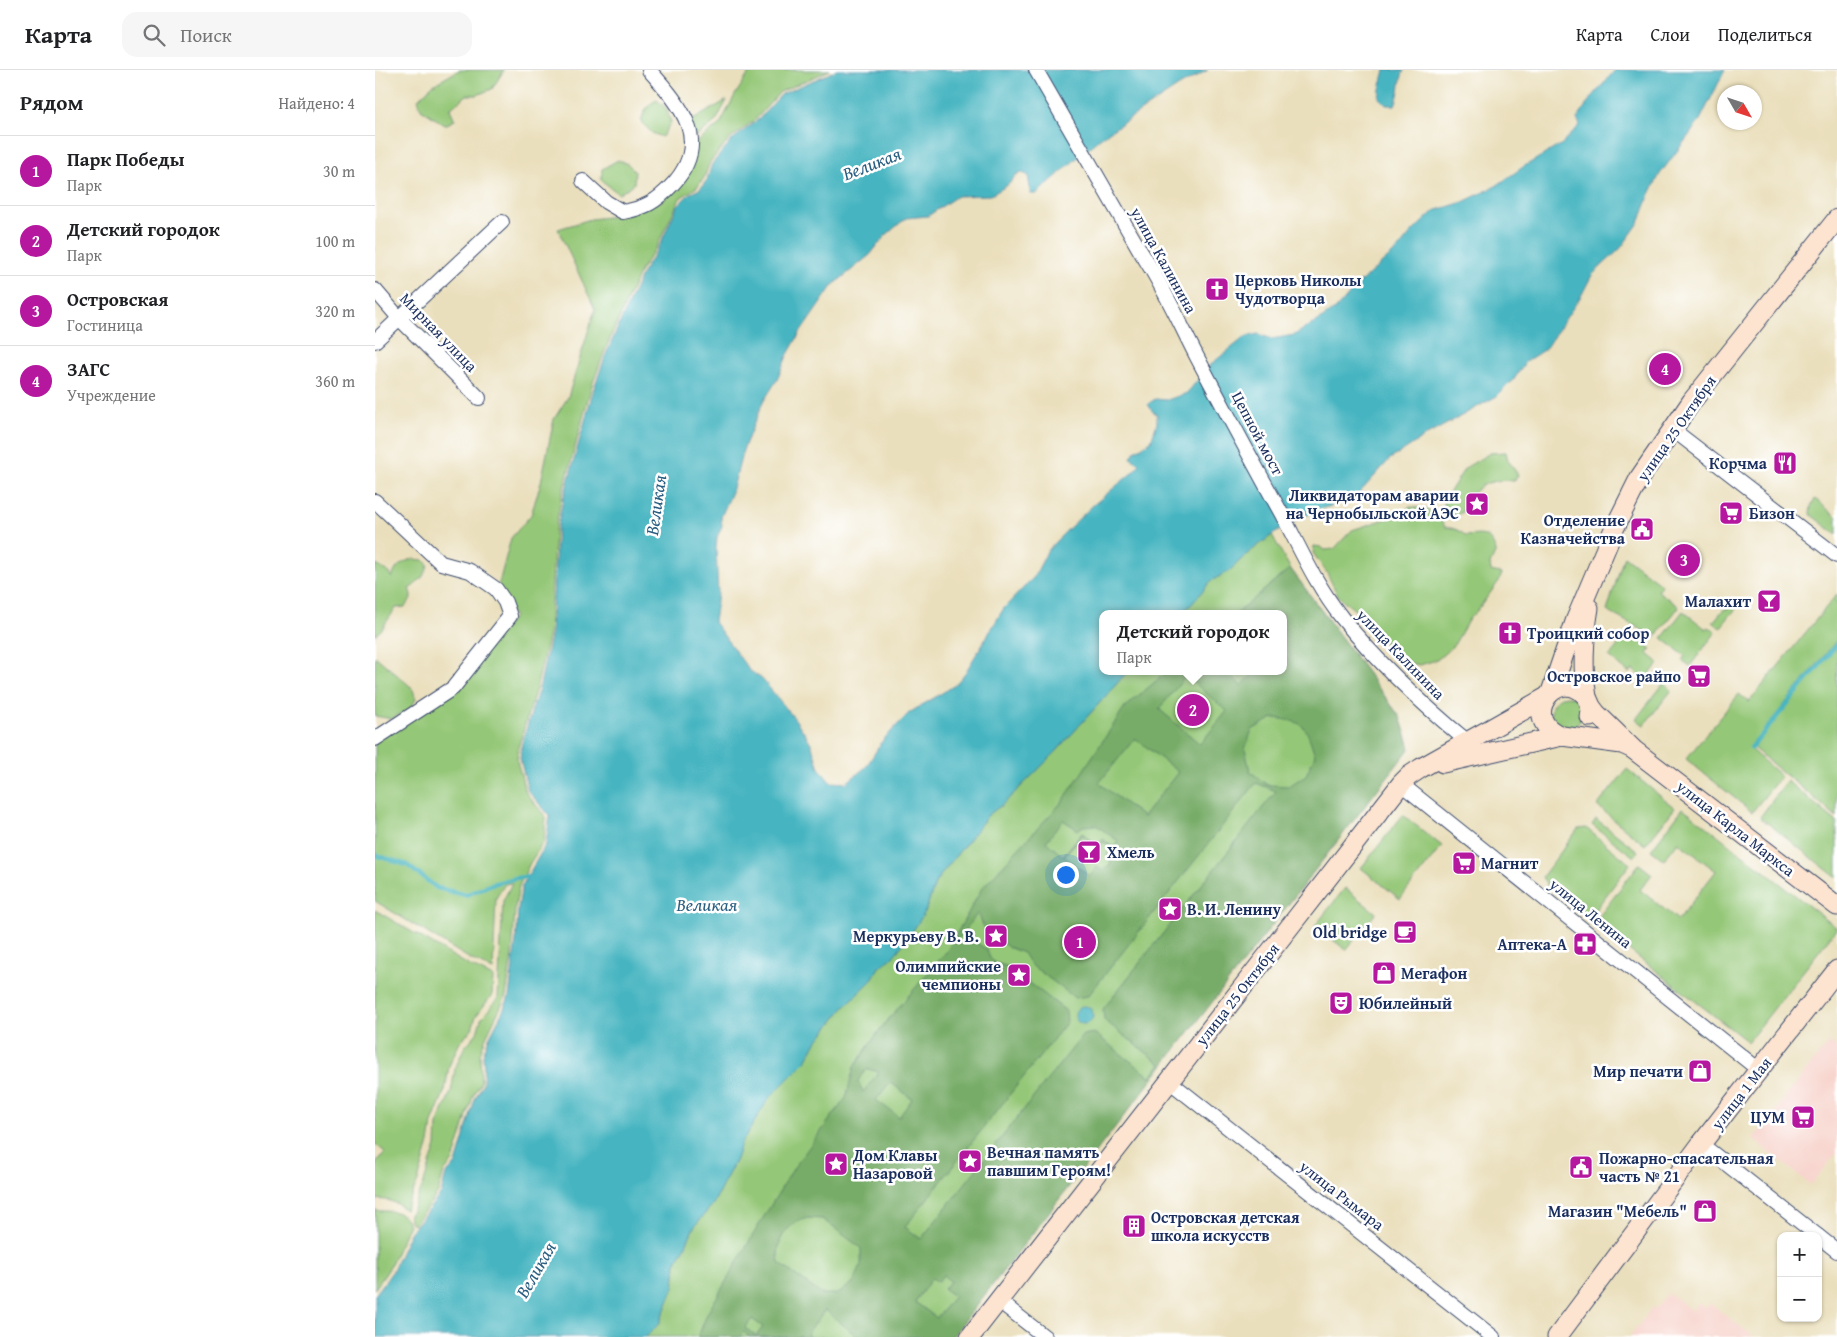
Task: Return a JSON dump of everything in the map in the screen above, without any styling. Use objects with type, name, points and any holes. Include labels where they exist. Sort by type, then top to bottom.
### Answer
[{"type":"main road","name":"улица 25 Октября","points":[[970,1337],[1401,784],[1421,768],[1548,695],[1614,529],[1640,477],[1692,401],[1837,219]]},
{"type":"main road","points":[[1421,768],[1566,736],[1585,728],[1591,713],[1584,681],[1585,640],[1596,575]]},
{"type":"main road","points":[[1566,686],[1581,691],[1596,713],[1634,750],[1622,744],[1555,733],[1548,728],[1544,721],[1541,713],[1542,705],[1548,695],[1566,686]]},
{"type":"main road","name":"улица Карла Маркса","points":[[1634,750],[1837,906]]},
{"type":"main road","name":"улица 1 Мая","points":[[1557,1337],[1701,1144],[1837,970]]},
{"type":"street","points":[[583,181],[606,202],[623,212],[641,209],[660,198],[687,165],[693,143],[687,121],[665,87],[649,70]]},
{"type":"street","name":"улица Калинина","points":[[1035,70],[1142,254],[1158,278],[1196,355]]},
{"type":"street","points":[[375,341],[502,222]]},
{"type":"street","name":"Мирная улица","points":[[375,290],[399,318],[479,398]]},
{"type":"street","name":"Цепной мост","points":[[1196,355],[1303,555]]},
{"type":"street","points":[[1672,429],[1837,556]]},
{"type":"street","points":[[375,501],[441,563],[470,571],[496,589],[505,602],[510,616],[453,688],[375,739]]},
{"type":"street","name":"улица Калинина","points":[[1303,555],[1313,576],[1341,617],[1379,661],[1422,704],[1468,742]]},
{"type":"street","name":"улица Ленина","points":[[1401,784],[1759,1070]]},
{"type":"street","name":"улица Рымара","points":[[1169,1081],[1493,1337]]},
{"type":"street","points":[[1701,1144],[1813,1232]]},
{"type":"street","points":[[1822,1239],[1837,1251]]},
{"type":"street","points":[[999,1301],[1045,1337]]},
{"type":"shaded area","points":[[1829,1042],[1837,1048],[1837,1152],[1811,1185],[1753,1139]]},
{"type":"shaded area","points":[[1669,1293],[1692,1311],[1699,1303],[1706,1308],[1710,1303],[1753,1337],[1630,1337],[1653,1307],[1656,1308]]},
{"type":"green space","points":[[459,70],[504,70],[492,89],[477,95],[467,95],[450,109],[455,120],[445,125],[421,109],[418,99],[433,85]]},
{"type":"green space","points":[[751,70],[830,70],[780,92],[755,120],[730,139],[710,162],[704,178],[697,187],[680,198],[657,246],[640,271],[606,348],[591,388],[561,499],[555,530],[549,634],[537,685],[518,748],[517,761],[526,793],[546,817],[544,841],[530,863],[519,886],[506,996],[485,1039],[480,1054],[481,1082],[473,1096],[453,1161],[444,1172],[438,1193],[414,1225],[409,1217],[423,1185],[436,1146],[437,1125],[451,1092],[455,1069],[464,1048],[477,1033],[481,1019],[498,998],[503,901],[512,883],[505,884],[496,898],[493,970],[470,959],[375,901],[375,742],[455,690],[514,617],[498,587],[511,538],[531,515],[541,482],[554,419],[568,397],[595,309],[558,229],[591,219],[624,215],[662,201],[695,144],[720,124]]},
{"type":"green space","points":[[657,100],[666,108],[671,122],[662,137],[652,133],[641,122],[646,109]]},
{"type":"green space","points":[[727,100],[716,121],[695,138],[691,121]]},
{"type":"green space","points":[[618,160],[628,164],[635,171],[634,184],[619,194],[601,180],[602,169]]},
{"type":"green space","points":[[1506,452],[1508,460],[1518,475],[1514,481],[1505,480],[1488,483],[1470,497],[1462,513],[1451,515],[1443,513],[1444,501],[1465,468],[1490,453]]},
{"type":"green space","points":[[1815,499],[1837,517],[1837,535],[1810,514],[1811,506]]},
{"type":"green space","points":[[1410,507],[1421,508],[1435,514],[1445,527],[1461,532],[1466,536],[1481,535],[1491,540],[1496,551],[1490,564],[1491,571],[1502,574],[1477,611],[1469,619],[1454,645],[1437,660],[1419,665],[1410,663],[1391,649],[1366,623],[1362,616],[1338,596],[1327,573],[1313,553],[1314,546],[1325,550],[1334,549],[1352,530],[1392,517]]},
{"type":"green space","points":[[1272,535],[1290,568],[1400,717],[1409,744],[949,1337],[646,1337],[659,1324],[674,1287],[676,1263],[694,1227],[713,1204],[736,1159],[741,1144],[769,1098],[806,1061],[814,1045],[846,1005],[871,981],[879,967],[892,958],[910,935],[925,912],[936,881],[988,815],[1003,804],[1054,754],[1124,675],[1287,675],[1287,610],[1185,610],[1211,581],[1229,571]]},
{"type":"green space","points":[[1624,556],[1662,585],[1658,591],[1679,607],[1655,637],[1607,611]]},
{"type":"green space","points":[[414,559],[423,560],[428,564],[424,575],[409,589],[411,596],[407,605],[396,608],[381,630],[375,635],[375,564],[388,572],[392,578],[400,565]]},
{"type":"green space","points":[[1290,568],[1400,717],[1410,748],[952,1337],[858,1337],[825,1310],[807,1334],[810,1337],[750,1337],[744,1332],[739,1337],[698,1337],[707,1314],[795,1166],[846,1098],[854,1067],[881,1028],[947,951],[982,888],[1063,801],[1126,706],[1163,675],[1231,675],[1241,686],[1252,675],[1287,675],[1287,610],[1241,610]],"holes":[[[1186,676],[1227,711],[1200,744],[1159,709]],[[1273,718],[1292,721],[1303,726],[1315,755],[1306,775],[1289,786],[1267,785],[1250,771],[1245,749],[1252,730]],[[1135,738],[1178,772],[1143,817],[1099,783]],[[1256,783],[1276,791],[1103,1009],[1104,1020],[1161,1064],[1151,1077],[1094,1033],[1083,1035],[921,1239],[905,1227],[1067,1022],[1066,1011],[1022,977],[1016,976],[1016,972],[1009,967],[995,963],[990,958],[987,950],[974,941],[956,942],[978,913],[984,928],[991,934],[996,933],[999,936],[999,940],[1008,947],[1023,953],[1030,964],[1075,998],[1088,996]],[[1063,820],[1078,830],[1083,826],[1096,825],[1118,841],[1113,847],[1103,839],[1098,845],[1082,833],[1063,856],[1046,842]],[[1082,835],[1099,848],[1104,842],[1112,848],[1107,855],[1111,861],[1109,867],[1102,870],[1097,867],[1090,876],[1064,856]],[[868,1069],[879,1072],[863,1092],[858,1081]],[[890,1082],[912,1099],[899,1117],[876,1100]],[[808,1218],[822,1219],[861,1248],[861,1266],[854,1282],[838,1294],[821,1294],[779,1263],[778,1255],[781,1240],[788,1229]],[[943,1275],[950,1281],[944,1289],[954,1296],[937,1318],[915,1302],[932,1278],[938,1282]],[[752,1319],[763,1327],[756,1336],[745,1328]]]},
{"type":"green space","points":[[1837,594],[1837,640],[1749,748],[1781,776],[1752,812],[1686,759],[1739,694],[1749,702]]},
{"type":"green space","points":[[1739,605],[1720,628],[1713,622],[1723,610]]},
{"type":"green space","points":[[1683,611],[1706,629],[1709,627],[1716,632],[1690,666],[1682,660],[1685,656],[1662,638]]},
{"type":"green space","points":[[1629,631],[1651,649],[1647,653],[1659,663],[1645,680],[1633,670],[1629,673],[1609,657]]},
{"type":"green space","points":[[1837,644],[1837,817],[1753,748]]},
{"type":"green space","points":[[375,656],[410,686],[416,699],[411,708],[392,719],[375,716]]},
{"type":"green space","points":[[1664,683],[1672,690],[1644,725],[1636,719]]},
{"type":"green space","points":[[1567,696],[1578,701],[1583,712],[1578,723],[1567,728],[1556,723],[1551,712],[1556,701]]},
{"type":"green space","points":[[1627,769],[1675,808],[1645,845],[1597,806]]},
{"type":"green space","points":[[1787,781],[1837,822],[1837,878],[1760,817]]},
{"type":"green space","points":[[1683,808],[1837,928],[1748,1042],[1594,923],[1639,864],[1652,874],[1640,890],[1678,920],[1716,871],[1678,842],[1664,860],[1651,850]]},
{"type":"green space","points":[[1403,815],[1442,846],[1400,899],[1361,868]]},
{"type":"green space","points":[[1596,819],[1638,851],[1634,857],[1592,825]]},
{"type":"green space","points":[[1586,828],[1630,864],[1589,918],[1548,887],[1542,877],[1578,829]]},
{"type":"green space","points":[[1345,888],[1376,913],[1346,950],[1315,926]]},
{"type":"green space","points":[[375,910],[468,965],[493,977],[492,995],[476,1016],[472,1029],[459,1044],[449,1066],[445,1090],[432,1123],[429,1143],[418,1181],[405,1210],[391,1201],[375,1200],[375,1165],[385,1152],[375,1144]]},
{"type":"green space","points":[[375,1210],[399,1213],[403,1215],[409,1225],[388,1270],[375,1289]]},
{"type":"water","name":"Великая","points":[[837,70],[1208,70],[1179,86],[1100,138],[1036,194],[1031,194],[1028,175],[1022,173],[1016,175],[1008,185],[991,195],[957,196],[928,216],[906,218],[885,236],[870,255],[833,285],[800,333],[787,356],[777,380],[763,402],[743,450],[732,492],[721,517],[722,526],[717,537],[716,548],[718,593],[714,622],[749,670],[762,679],[795,719],[811,743],[819,768],[830,782],[846,783],[866,767],[883,740],[909,713],[955,685],[965,673],[1004,608],[1034,577],[1047,552],[1055,542],[1140,464],[1131,458],[1135,451],[1151,441],[1157,423],[1157,414],[1152,411],[1148,404],[1155,399],[1167,400],[1187,393],[1210,365],[1245,337],[1258,334],[1272,339],[1294,335],[1337,308],[1359,283],[1398,249],[1412,232],[1434,211],[1463,202],[1496,186],[1523,167],[1562,144],[1580,125],[1577,119],[1588,102],[1615,70],[1725,70],[1699,122],[1660,174],[1639,223],[1620,249],[1592,275],[1581,296],[1545,349],[1525,362],[1515,378],[1497,396],[1427,435],[1390,459],[1353,500],[1320,509],[1272,535],[1229,571],[1211,581],[1185,610],[1099,610],[1099,675],[1124,675],[1054,754],[1003,804],[988,815],[936,881],[925,912],[910,935],[892,958],[879,967],[871,981],[846,1005],[814,1045],[806,1061],[769,1098],[741,1144],[736,1159],[713,1204],[694,1227],[676,1263],[674,1287],[659,1324],[646,1337],[375,1337],[375,1295],[392,1272],[410,1233],[441,1194],[446,1174],[456,1164],[475,1099],[483,1083],[483,1055],[488,1040],[509,997],[522,886],[546,844],[550,816],[528,791],[520,758],[522,743],[540,685],[551,633],[557,530],[563,500],[594,388],[607,352],[642,273],[659,247],[678,205],[689,194],[700,189],[707,180],[712,164],[732,140],[759,119],[782,94]]},
{"type":"water","points":[[1385,70],[1404,70],[1395,105],[1386,105],[1379,98]]},
{"type":"water","points":[[1084,1006],[1090,1009],[1093,1015],[1090,1021],[1084,1024],[1078,1021],[1075,1015],[1078,1009]]},
{"type":"waterway","points":[[1751,748],[1837,644]]},
{"type":"waterway","points":[[375,855],[407,865],[437,888],[466,895],[492,884],[527,877]]},
{"type":"place","name":"Церковь Николы Чудотворца","points":[[1217,289]]},
{"type":"place","name":"ЗАГС","points":[[1665,369]]},
{"type":"place","name":"Корчма","points":[[1785,463]]},
{"type":"place","name":"Ликвидаторам аварии на Чернобыльской АЭС","points":[[1477,504]]},
{"type":"place","name":"Бизон","points":[[1731,513]]},
{"type":"place","name":"Отделение Казначейства","points":[[1642,529]]},
{"type":"place","name":"Островская","points":[[1684,560]]},
{"type":"place","name":"Малахит","points":[[1769,601]]},
{"type":"place","name":"Троицкий собор","points":[[1510,633]]},
{"type":"place","name":"Островское райпо","points":[[1699,676]]},
{"type":"place","name":"Детский городок","points":[[1193,710]]},
{"type":"place","name":"Хмель","points":[[1089,852]]},
{"type":"place","name":"Магнит","points":[[1464,863]]},
{"type":"place","name":"В. И. Ленину","points":[[1170,909]]},
{"type":"place","name":"Old bridge","points":[[1405,932]]},
{"type":"place","name":"Меркурьеву В. В.","points":[[996,936]]},
{"type":"place","name":"Парк Победы","points":[[1080,942]]},
{"type":"place","name":"Аптека-А","points":[[1585,944]]},
{"type":"place","name":"Мегафон","points":[[1384,973]]},
{"type":"place","name":"Олимпийские чемпионы","points":[[1019,975]]},
{"type":"place","name":"Юбилейный","points":[[1341,1003]]},
{"type":"place","name":"Мир печати","points":[[1700,1071]]},
{"type":"place","name":"ЦУМ","points":[[1803,1117]]},
{"type":"place","name":"Вечная память павшим Героям!","points":[[970,1161]]},
{"type":"place","name":"Дом Клавы Назаровой","points":[[836,1164]]},
{"type":"place","name":"Пожарно-спасательная часть № 21","points":[[1581,1167]]},
{"type":"place","name":"Магазин \"Мебель\"","points":[[1705,1211]]},
{"type":"place","name":"Островская детская школа искусств","points":[[1134,1226]]}]
